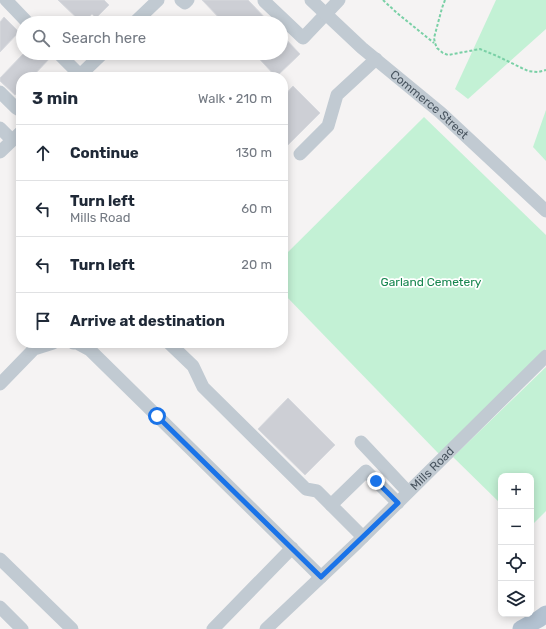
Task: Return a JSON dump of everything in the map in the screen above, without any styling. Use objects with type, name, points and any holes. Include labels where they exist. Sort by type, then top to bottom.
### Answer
[{"type":"main road","points":[[521,629],[546,614]]},
{"type":"street","points":[[6,0],[21,16]]},
{"type":"street","points":[[141,16],[158,0]]},
{"type":"street","points":[[182,0],[185,3],[188,0]]},
{"type":"street","points":[[264,0],[280,16]]},
{"type":"street","name":"Commerce Street","points":[[311,0],[362,48],[441,113],[546,211]]},
{"type":"street","points":[[288,23],[303,38],[339,0]]},
{"type":"street","points":[[300,154],[328,126],[337,95],[376,59]]},
{"type":"street","points":[[64,60],[75,72]]},
{"type":"street","points":[[83,72],[96,60]]},
{"type":"street","points":[[0,92],[16,108]]},
{"type":"street","points":[[0,128],[16,136],[0,152]]},
{"type":"street","points":[[0,384],[34,349],[37,348]]},
{"type":"street","points":[[86,348],[321,577]]},
{"type":"street","points":[[174,348],[193,366],[203,387],[306,489],[317,491],[363,537]]},
{"type":"street","name":"Mills Road","points":[[266,629],[398,503],[546,356]]},
{"type":"street","points":[[361,442],[408,492]]},
{"type":"street","points":[[331,505],[366,471],[398,503]]},
{"type":"street","points":[[213,629],[292,548]]},
{"type":"street","points":[[0,559],[70,628]]},
{"type":"street","points":[[0,607],[22,629]]},
{"type":"path","points":[[383,0],[435,43],[442,53],[448,55],[480,49],[528,71],[538,72],[546,70]]},
{"type":"path","points":[[435,43],[434,38],[445,0]]},
{"type":"green space","points":[[496,0],[546,0],[546,29],[468,99],[455,89]]},
{"type":"green space","points":[[546,110],[546,161],[533,147]]},
{"type":"green space","name":"Garland Cemetery","points":[[424,117],[546,235],[546,349],[439,454],[288,298],[288,252]]},
{"type":"green space","points":[[546,367],[546,511],[534,523],[534,473],[498,473],[498,501],[453,457]]},
{"type":"building","points":[[58,0],[104,0],[109,5],[98,16],[94,16],[92,14],[90,16],[75,16]]},
{"type":"building","points":[[202,0],[248,0],[263,16],[217,16]]},
{"type":"building","points":[[4,17],[16,29],[16,35],[0,52],[0,22]]},
{"type":"building","points":[[288,41],[300,54],[281,72],[271,72],[260,60],[288,60]]},
{"type":"building","points":[[17,60],[48,60],[37,72],[16,72],[15,95],[0,81],[0,78]]},
{"type":"building","points":[[293,86],[320,113],[288,145],[288,92]]},
{"type":"building","points":[[288,398],[335,445],[305,475],[258,429]]},
{"type":"route","points":[[157,416],[321,577],[398,503],[376,481]]}]
